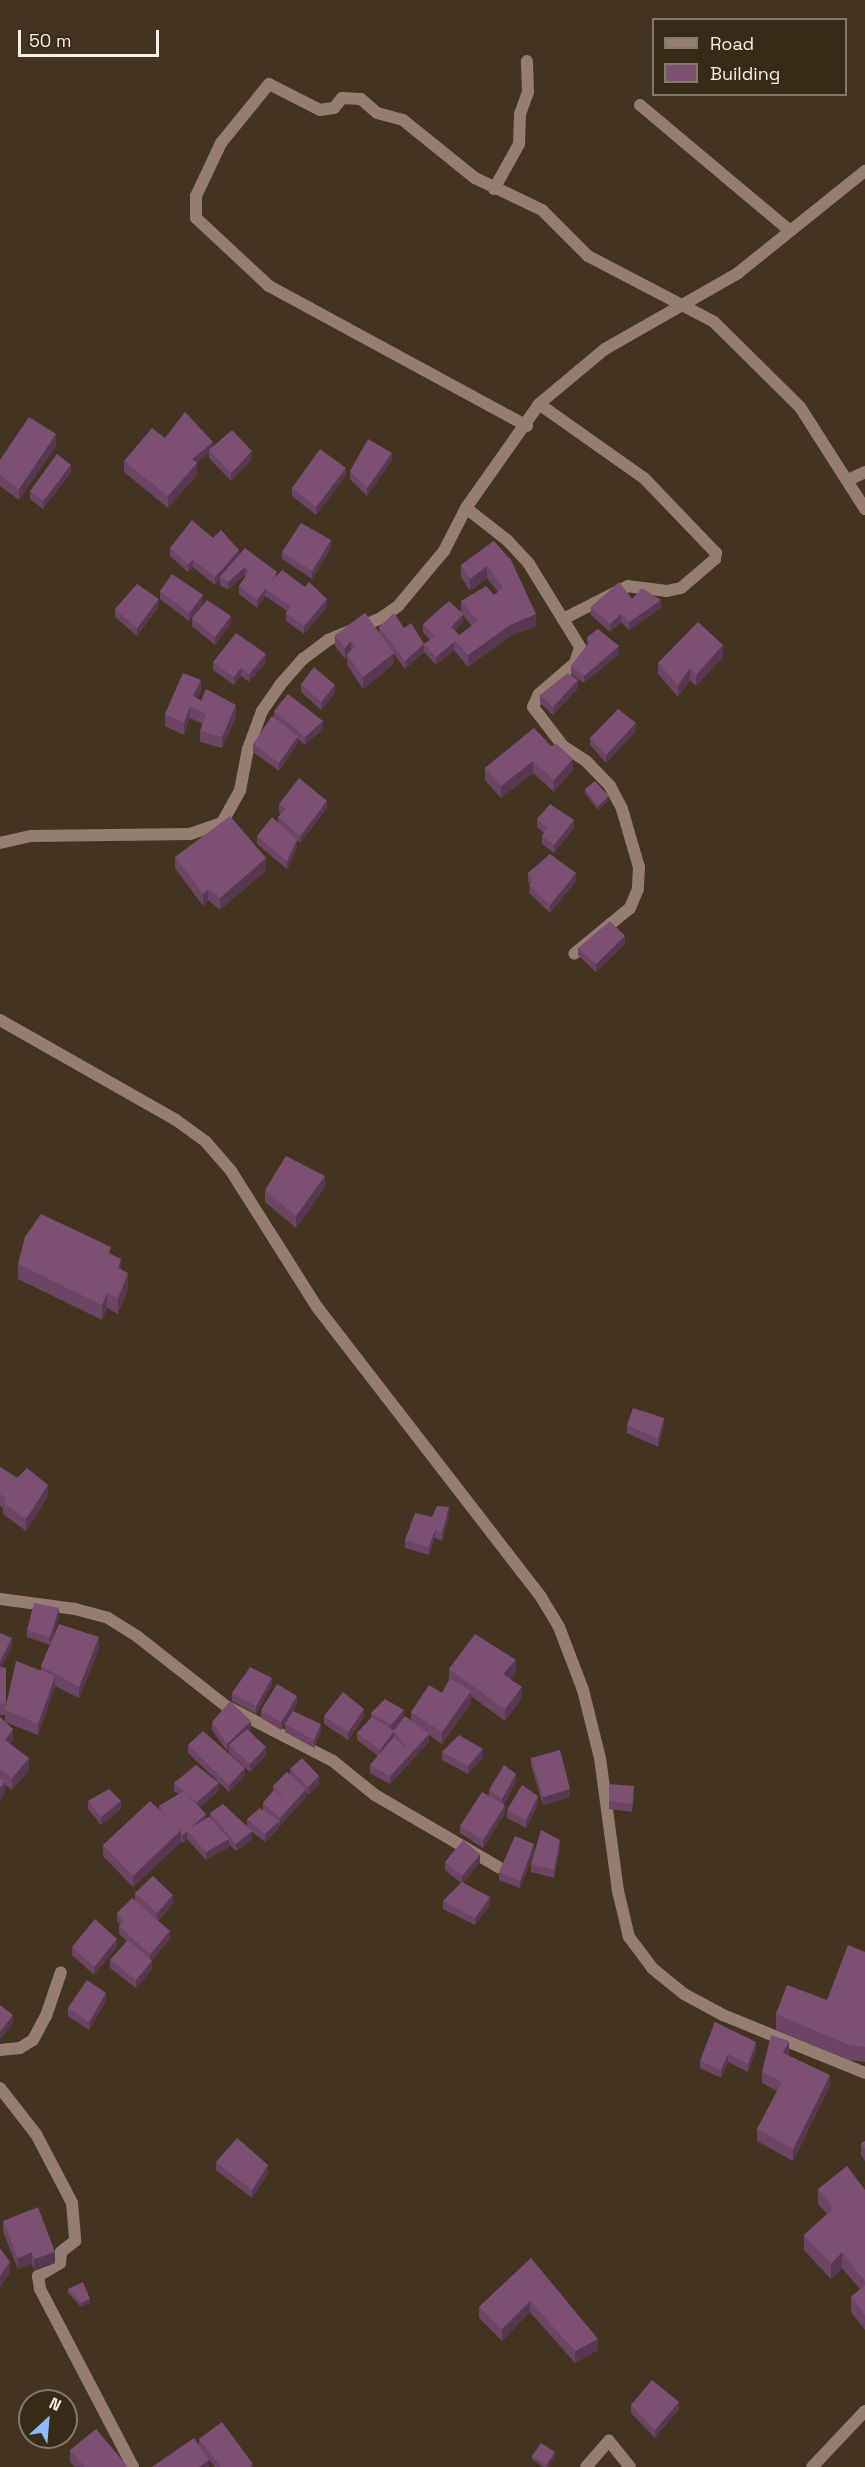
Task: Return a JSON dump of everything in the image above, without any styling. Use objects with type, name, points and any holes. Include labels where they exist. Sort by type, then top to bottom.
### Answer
[{"type":"street","points":[[494,189],[519,144],[520,114],[528,92],[527,61]]},
{"type":"street","points":[[527,426],[269,286],[196,218],[193,209],[220,143],[269,84],[320,110],[334,108],[342,98],[363,99],[377,113],[409,123],[458,166],[494,189],[542,210],[588,256],[684,304],[714,322],[800,407],[865,509]]},
{"type":"street","points":[[640,105],[789,230]]},
{"type":"street","points":[[0,843],[31,836],[190,834],[222,823],[240,790],[248,749],[262,711],[280,685],[303,659],[328,640],[381,618],[398,606],[444,551],[466,508],[527,426],[539,404],[605,349],[738,273],[865,171]]},
{"type":"street","points":[[539,404],[644,478],[717,553],[715,559],[681,588],[667,591],[628,586],[563,619]]},
{"type":"street","points":[[848,480],[865,472]]},
{"type":"street","points":[[466,508],[519,553],[563,619],[580,650],[572,666],[539,694],[533,707],[563,746],[586,761],[610,786],[622,809],[640,879],[630,908],[573,954]]},
{"type":"street","points":[[6,1023],[176,1120],[206,1142],[231,1171],[324,1317],[541,1597],[559,1627],[583,1690],[600,1758],[618,1891],[629,1936],[652,1968],[684,1995],[723,2014],[865,2073]]},
{"type":"street","points":[[0,1599],[75,1609],[120,1625],[226,1706],[333,1761],[375,1795],[498,1868]]},
{"type":"street","points":[[0,2050],[20,2048],[33,2040],[46,2016],[61,1972]]},
{"type":"street","points":[[0,2088],[36,2134],[72,2203],[75,2241],[61,2252],[60,2263],[38,2276],[40,2289],[133,2467]]},
{"type":"street","points":[[812,2467],[865,2411]]},
{"type":"street","points":[[586,2467],[609,2441],[630,2467]]},
{"type":"building","points":[[185,412],[213,442],[192,459],[165,438]]},
{"type":"building","points":[[29,417],[56,434],[19,489],[0,475],[0,460]]},
{"type":"building","points":[[152,428],[197,463],[168,496],[124,461]]},
{"type":"building","points":[[232,430],[252,451],[231,473],[209,450]]},
{"type":"building","points":[[368,439],[392,453],[367,488],[350,471]]},
{"type":"building","points":[[320,449],[346,468],[316,507],[292,488]]},
{"type":"building","points":[[57,454],[71,465],[43,501],[30,491]]},
{"type":"building","points":[[192,520],[213,538],[221,530],[239,550],[215,577],[193,560],[188,564],[170,548]]},
{"type":"building","points":[[301,523],[331,540],[312,571],[282,552]]},
{"type":"building","points":[[494,541],[511,560],[536,614],[510,625],[468,655],[454,639],[478,621],[461,601],[486,586],[494,595],[503,588],[487,566],[470,579],[461,565]]},
{"type":"building","points":[[245,548],[277,572],[270,584],[282,570],[305,587],[309,582],[327,599],[304,626],[286,613],[291,606],[265,589],[257,600],[239,586],[249,571],[245,567],[228,582],[220,577]]},
{"type":"building","points":[[172,574],[203,595],[189,613],[160,591]]},
{"type":"building","points":[[619,582],[632,599],[642,588],[661,600],[629,622],[621,614],[610,624],[591,607]]},
{"type":"building","points":[[137,584],[159,599],[137,628],[115,609]]},
{"type":"building","points":[[207,600],[231,616],[215,637],[192,618]]},
{"type":"building","points":[[449,601],[463,614],[451,627],[459,635],[436,657],[424,644],[435,637],[423,624]]},
{"type":"building","points":[[365,613],[394,653],[363,677],[347,654],[355,647],[351,641],[345,648],[335,635]]},
{"type":"building","points":[[394,613],[404,628],[411,623],[424,644],[405,661],[379,627]]},
{"type":"building","points":[[698,622],[723,645],[696,675],[690,668],[678,685],[658,663]]},
{"type":"building","points":[[598,629],[619,646],[584,676],[571,666],[590,642],[587,637]]},
{"type":"building","points":[[236,633],[266,654],[249,674],[241,668],[234,677],[213,662]]},
{"type":"building","points":[[314,667],[335,685],[321,702],[301,684]]},
{"type":"building","points":[[183,673],[201,680],[193,696],[201,701],[206,689],[236,705],[222,737],[200,731],[206,714],[190,706],[184,723],[165,714]]},
{"type":"building","points":[[568,673],[578,680],[553,707],[540,695]]},
{"type":"building","points":[[288,694],[323,721],[305,737],[274,711]]},
{"type":"building","points":[[618,709],[636,723],[606,755],[590,738]]},
{"type":"building","points":[[272,716],[298,736],[279,763],[253,744]]},
{"type":"building","points":[[534,728],[551,746],[557,744],[573,759],[554,780],[533,761],[501,786],[485,768]]},
{"type":"building","points":[[299,778],[327,801],[300,836],[278,817],[286,809],[279,804]]},
{"type":"building","points":[[595,781],[609,796],[598,806],[585,789]]},
{"type":"building","points":[[550,804],[574,820],[554,845],[542,836],[547,828],[537,819]]},
{"type":"building","points":[[230,816],[266,858],[220,898],[208,889],[203,894],[175,857]]},
{"type":"building","points":[[272,817],[297,840],[287,861],[257,836]]},
{"type":"building","points":[[550,854],[576,873],[550,905],[529,885],[533,882],[528,873]]},
{"type":"building","points":[[610,921],[625,936],[596,964],[578,948]]},
{"type":"building","points":[[286,1156],[325,1176],[296,1216],[265,1190]]},
{"type":"building","points":[[41,1214],[111,1247],[109,1253],[121,1259],[118,1268],[128,1273],[118,1298],[107,1293],[102,1305],[18,1264],[25,1237]]},
{"type":"building","points":[[633,1408],[664,1418],[658,1439],[627,1425]]},
{"type":"building","points":[[0,1467],[17,1478],[27,1468],[48,1485],[26,1519],[3,1503],[6,1498],[0,1494]]},
{"type":"building","points":[[437,1506],[449,1507],[442,1533],[435,1530],[429,1547],[405,1540],[415,1513],[432,1517]]},
{"type":"building","points":[[34,1603],[59,1608],[50,1637],[27,1630]]},
{"type":"building","points":[[59,1624],[99,1637],[79,1687],[41,1666]]},
{"type":"building","points":[[0,1633],[12,1638],[0,1661]]},
{"type":"building","points":[[475,1634],[516,1660],[503,1674],[522,1687],[505,1709],[449,1669]]},
{"type":"building","points":[[16,1661],[55,1676],[38,1724],[5,1710]]},
{"type":"building","points":[[0,1667],[6,1668],[6,1704],[0,1703]]},
{"type":"building","points":[[250,1667],[272,1678],[256,1706],[232,1693]]},
{"type":"building","points":[[450,1679],[471,1691],[442,1732],[411,1712],[429,1685],[442,1693]]},
{"type":"building","points":[[277,1684],[297,1696],[281,1722],[261,1710]]},
{"type":"building","points":[[343,1692],[364,1709],[348,1732],[324,1716]]},
{"type":"building","points":[[385,1699],[404,1710],[391,1725],[371,1713]]},
{"type":"building","points":[[230,1701],[251,1721],[227,1744],[212,1722]]},
{"type":"building","points":[[293,1711],[321,1724],[314,1740],[285,1724]]},
{"type":"building","points":[[405,1716],[429,1734],[390,1776],[370,1765],[394,1737],[408,1749],[394,1731]]},
{"type":"building","points":[[0,1717],[13,1729],[5,1740],[29,1758],[12,1778],[0,1769]]},
{"type":"building","points":[[372,1717],[394,1731],[380,1750],[357,1733]]},
{"type":"building","points":[[247,1729],[266,1747],[250,1764],[229,1745]]},
{"type":"building","points":[[203,1731],[245,1768],[229,1785],[188,1745]]},
{"type":"building","points":[[459,1735],[483,1749],[468,1766],[442,1752]]},
{"type":"building","points":[[560,1750],[570,1789],[543,1797],[531,1758]]},
{"type":"building","points":[[302,1758],[319,1776],[308,1787],[290,1769]]},
{"type":"building","points":[[196,1765],[219,1783],[197,1802],[186,1794],[206,1814],[190,1828],[209,1817],[229,1839],[206,1852],[187,1831],[181,1834],[181,1830],[159,1806],[184,1791],[174,1783]]},
{"type":"building","points":[[504,1765],[516,1774],[502,1799],[489,1790]]},
{"type":"building","points":[[287,1772],[306,1789],[280,1818],[263,1803],[274,1790],[285,1798],[273,1786]]},
{"type":"building","points":[[609,1784],[634,1786],[632,1804],[609,1801]]},
{"type":"building","points":[[522,1785],[538,1796],[526,1820],[507,1810]]},
{"type":"building","points":[[109,1789],[121,1801],[101,1817],[88,1801]]},
{"type":"building","points":[[482,1792],[505,1805],[483,1840],[460,1826]]},
{"type":"building","points":[[150,1801],[181,1830],[133,1876],[103,1845]]},
{"type":"building","points":[[223,1804],[252,1831],[236,1844],[210,1813]]},
{"type":"building","points":[[260,1808],[279,1821],[265,1834],[247,1819]]},
{"type":"building","points":[[541,1830],[560,1840],[554,1870],[531,1864]]},
{"type":"building","points":[[515,1836],[534,1844],[520,1881],[499,1872]]},
{"type":"building","points":[[463,1840],[480,1854],[462,1876],[445,1862]]},
{"type":"building","points":[[153,1876],[173,1895],[157,1913],[135,1893]]},
{"type":"building","points":[[462,1882],[490,1897],[475,1918],[443,1901]]},
{"type":"building","points":[[132,1898],[170,1931],[150,1954],[119,1926],[124,1922],[117,1913]]},
{"type":"building","points":[[95,1919],[117,1939],[94,1967],[72,1947]]},
{"type":"building","points":[[128,1940],[152,1961],[136,1980],[110,1960]]},
{"type":"building","points":[[848,1945],[865,1952],[865,2047],[849,2045],[776,2014],[787,1985],[827,2000]]},
{"type":"building","points":[[87,1980],[106,1993],[89,2022],[68,2008]]},
{"type":"building","points":[[0,2005],[13,2015],[0,2032]]},
{"type":"building","points":[[715,2022],[756,2042],[748,2064],[728,2054],[721,2070],[700,2061]]},
{"type":"building","points":[[771,2035],[789,2041],[783,2053],[830,2075],[793,2149],[757,2129],[782,2082],[762,2072]]},
{"type":"building","points":[[237,2138],[268,2165],[252,2190],[216,2162]]},
{"type":"building","points":[[847,2166],[865,2190],[865,2281],[842,2252],[831,2264],[804,2235],[834,2208],[818,2189]]},
{"type":"building","points":[[38,2207],[55,2252],[34,2259],[32,2252],[18,2258],[3,2221]]},
{"type":"building","points":[[0,2248],[10,2262],[0,2276]]},
{"type":"building","points":[[531,2258],[598,2339],[575,2351],[530,2301],[502,2329],[479,2307]]},
{"type":"building","points":[[83,2282],[90,2299],[81,2303],[68,2289]]},
{"type":"building","points":[[865,2285],[865,2315],[851,2297]]},
{"type":"building","points":[[652,2380],[679,2402],[655,2430],[631,2405]]},
{"type":"building","points":[[222,2422],[253,2464],[249,2467],[221,2467],[199,2439]]},
{"type":"building","points":[[96,2429],[128,2467],[85,2467],[70,2450],[78,2449],[78,2444]]},
{"type":"building","points":[[194,2438],[209,2460],[199,2467],[152,2467]]},
{"type":"building","points":[[541,2443],[555,2452],[546,2465],[532,2456]]}]
